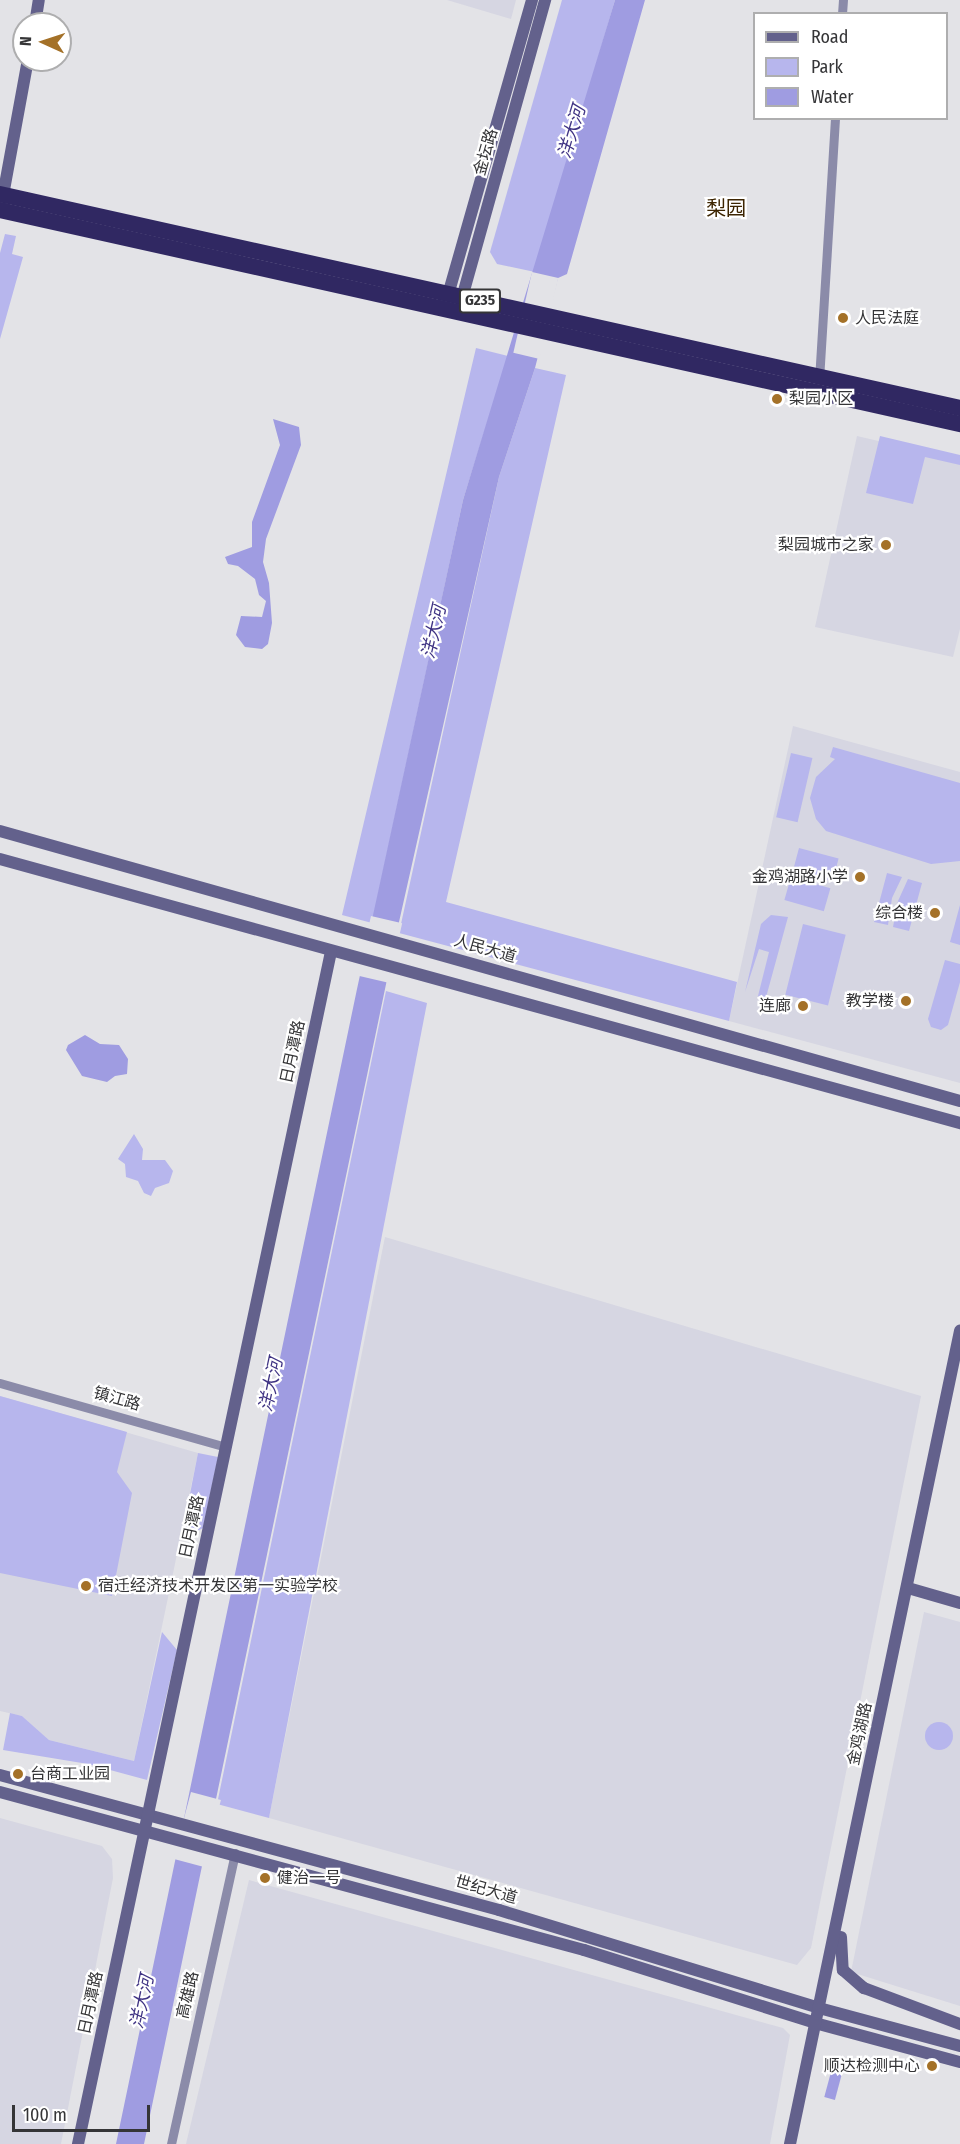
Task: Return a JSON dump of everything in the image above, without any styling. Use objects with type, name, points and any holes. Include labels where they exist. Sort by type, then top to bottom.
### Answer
[{"type":"highway","name":"G235","points":[[1,204],[819,385],[960,424]]},
{"type":"highway","name":"G235","points":[[819,385],[960,408]]},
{"type":"street","name":"金坛路","points":[[453,303],[532,0]]},
{"type":"street","name":"金坛路","points":[[453,303],[545,0]]},
{"type":"street","points":[[1,204],[26,72]]},
{"type":"street","points":[[819,385],[835,120]]},
{"type":"street","name":"人民大道","points":[[0,831],[960,1101]]},
{"type":"street","points":[[0,859],[960,1124]]},
{"type":"street","name":"日月潭路","points":[[78,2144],[150,1815],[331,952]]},
{"type":"street","points":[[936,1117],[947,1108],[940,1095]]},
{"type":"street","name":"金鸡湖路","points":[[790,2144],[960,1331]]},
{"type":"street","name":"镇江路","points":[[0,1383],[226,1447]]},
{"type":"street","points":[[908,1588],[960,1603]]},
{"type":"street","name":"世纪大道","points":[[0,1775],[499,1910],[819,2008],[960,2046]]},
{"type":"street","name":"世纪大道","points":[[0,1792],[235,1853],[584,1950],[816,2023],[960,2062]]},
{"type":"street","name":"高雄路","points":[[171,2144],[235,1853]]},
{"type":"street","points":[[843,1898],[839,1958],[843,1970],[864,1988],[934,2011],[960,2024]]},
{"type":"shaded area","points":[[447,0],[516,0],[511,19]]},
{"type":"shaded area","name":"梨园城市之家","points":[[857,436],[960,460],[960,629],[953,657],[815,627]]},
{"type":"shaded area","name":"金鸡湖路小学","points":[[793,726],[960,772],[960,1083],[729,1021]]},
{"type":"shaded area","points":[[385,1237],[921,1396],[811,1948],[797,1965],[269,1818]]},
{"type":"shaded area","name":"宿迁经济技术开发区第一实验学校","points":[[0,1396],[198,1453],[134,1761],[49,1740],[22,1716],[0,1711]]},
{"type":"shaded area","points":[[924,1612],[960,1622],[960,2006],[851,1972]]},
{"type":"shaded area","points":[[0,1818],[102,1846],[112,1859],[113,1878],[61,2144],[0,2144]]},
{"type":"shaded area","points":[[249,1880],[783,2028],[790,2035],[770,2144],[186,2144]]},
{"type":"green space","points":[[562,0],[615,0],[535,272],[497,264],[490,252]]},
{"type":"green space","points":[[5,234],[16,236],[12,254],[23,257],[0,339],[0,253]]},
{"type":"green space","points":[[476,348],[508,356],[463,500],[372,923],[342,915]]},
{"type":"green space","points":[[535,368],[566,375],[446,902],[737,982],[729,1021],[399,933],[499,477]]},
{"type":"green space","points":[[880,436],[960,455],[960,465],[925,457],[913,504],[866,493]]},
{"type":"green space","points":[[833,747],[960,783],[960,861],[931,864],[826,831],[816,819],[810,798],[816,777],[835,759],[830,757]]},
{"type":"green space","points":[[791,753],[812,758],[798,822],[776,817]]},
{"type":"green space","points":[[799,848],[839,859],[833,881],[793,870]]},
{"type":"green space","points":[[887,873],[902,877],[892,898],[888,925],[874,922]]},
{"type":"green space","points":[[791,877],[830,888],[824,911],[784,900]]},
{"type":"green space","points":[[908,879],[922,883],[909,931],[893,927],[898,901]]},
{"type":"green space","points":[[960,905],[960,945],[950,942]]},
{"type":"green space","points":[[771,915],[788,917],[765,1001],[773,1006],[763,1003],[758,996],[769,952],[759,949],[745,992],[761,924]]},
{"type":"green space","points":[[803,924],[846,935],[828,1005],[785,995]]},
{"type":"green space","points":[[945,960],[960,964],[960,982],[948,1025],[941,1030],[931,1027],[928,1019]]},
{"type":"green space","points":[[386,991],[427,1003],[269,1818],[217,1804]]},
{"type":"green space","points":[[134,1134],[143,1149],[142,1160],[165,1160],[173,1171],[169,1183],[155,1188],[151,1196],[144,1193],[138,1181],[126,1177],[125,1164],[118,1159]]},
{"type":"green space","points":[[0,1396],[127,1432],[117,1472],[132,1493],[112,1596],[0,1573]]},
{"type":"green space","points":[[198,1453],[218,1457],[203,1528],[181,1540]]},
{"type":"green space","points":[[162,1632],[177,1650],[147,1780],[88,1764],[3,1750],[10,1713],[22,1716],[49,1740],[134,1761]]},
{"type":"green space","points":[[939,1722],[949,1726],[953,1736],[949,1746],[939,1750],[929,1746],[925,1736],[929,1726]]},
{"type":"water","points":[[615,0],[645,0],[567,274],[558,278],[535,368],[499,477],[399,922],[144,2144],[116,2144],[357,989],[463,500]]},
{"type":"water","points":[[273,419],[299,427],[301,445],[266,539],[263,562],[269,583],[272,623],[268,644],[262,649],[245,647],[236,635],[241,616],[262,617],[266,601],[259,595],[255,579],[238,566],[228,564],[225,557],[252,547],[252,522],[280,445]]},
{"type":"water","points":[[85,1035],[100,1044],[119,1045],[128,1059],[127,1074],[115,1076],[107,1082],[82,1076],[66,1050],[68,1045]]},
{"type":"water","points":[[831,2072],[842,2075],[835,2100],[824,2097]]},
{"type":"pier","points":[[532,272],[558,278],[540,359],[513,353]]},
{"type":"pier","points":[[371,916],[402,923],[388,983],[357,975]]},
{"type":"pier","points":[[191,1792],[221,1800],[203,1867],[173,1859]]},
{"type":"place","name":"人民法庭","points":[[843,318]]},
{"type":"place","name":"梨园小区","points":[[777,399]]},
{"type":"place","name":"梨园城市之家","points":[[886,545]]},
{"type":"place","name":"金鸡湖路小学","points":[[860,877]]},
{"type":"place","name":"综合楼","points":[[935,913]]},
{"type":"place","name":"教学楼","points":[[906,1001]]},
{"type":"place","name":"连廊","points":[[803,1006]]},
{"type":"place","name":"宿迁经济技术开发区第一实验学校","points":[[86,1586]]},
{"type":"place","name":"台商工业园","points":[[18,1774]]},
{"type":"place","name":"健治一号","points":[[265,1878]]},
{"type":"place","name":"顺达检测中心","points":[[932,2066]]},
{"type":"district","name":"梨园","points":[[726,208]]},
{"type":"water label","name":"洋大河","points":[[572,132]]},
{"type":"water label","name":"洋大河","points":[[434,632]]},
{"type":"water label","name":"洋大河","points":[[271,1385]]},
{"type":"water label","name":"洋大河","points":[[142,2002]]}]
